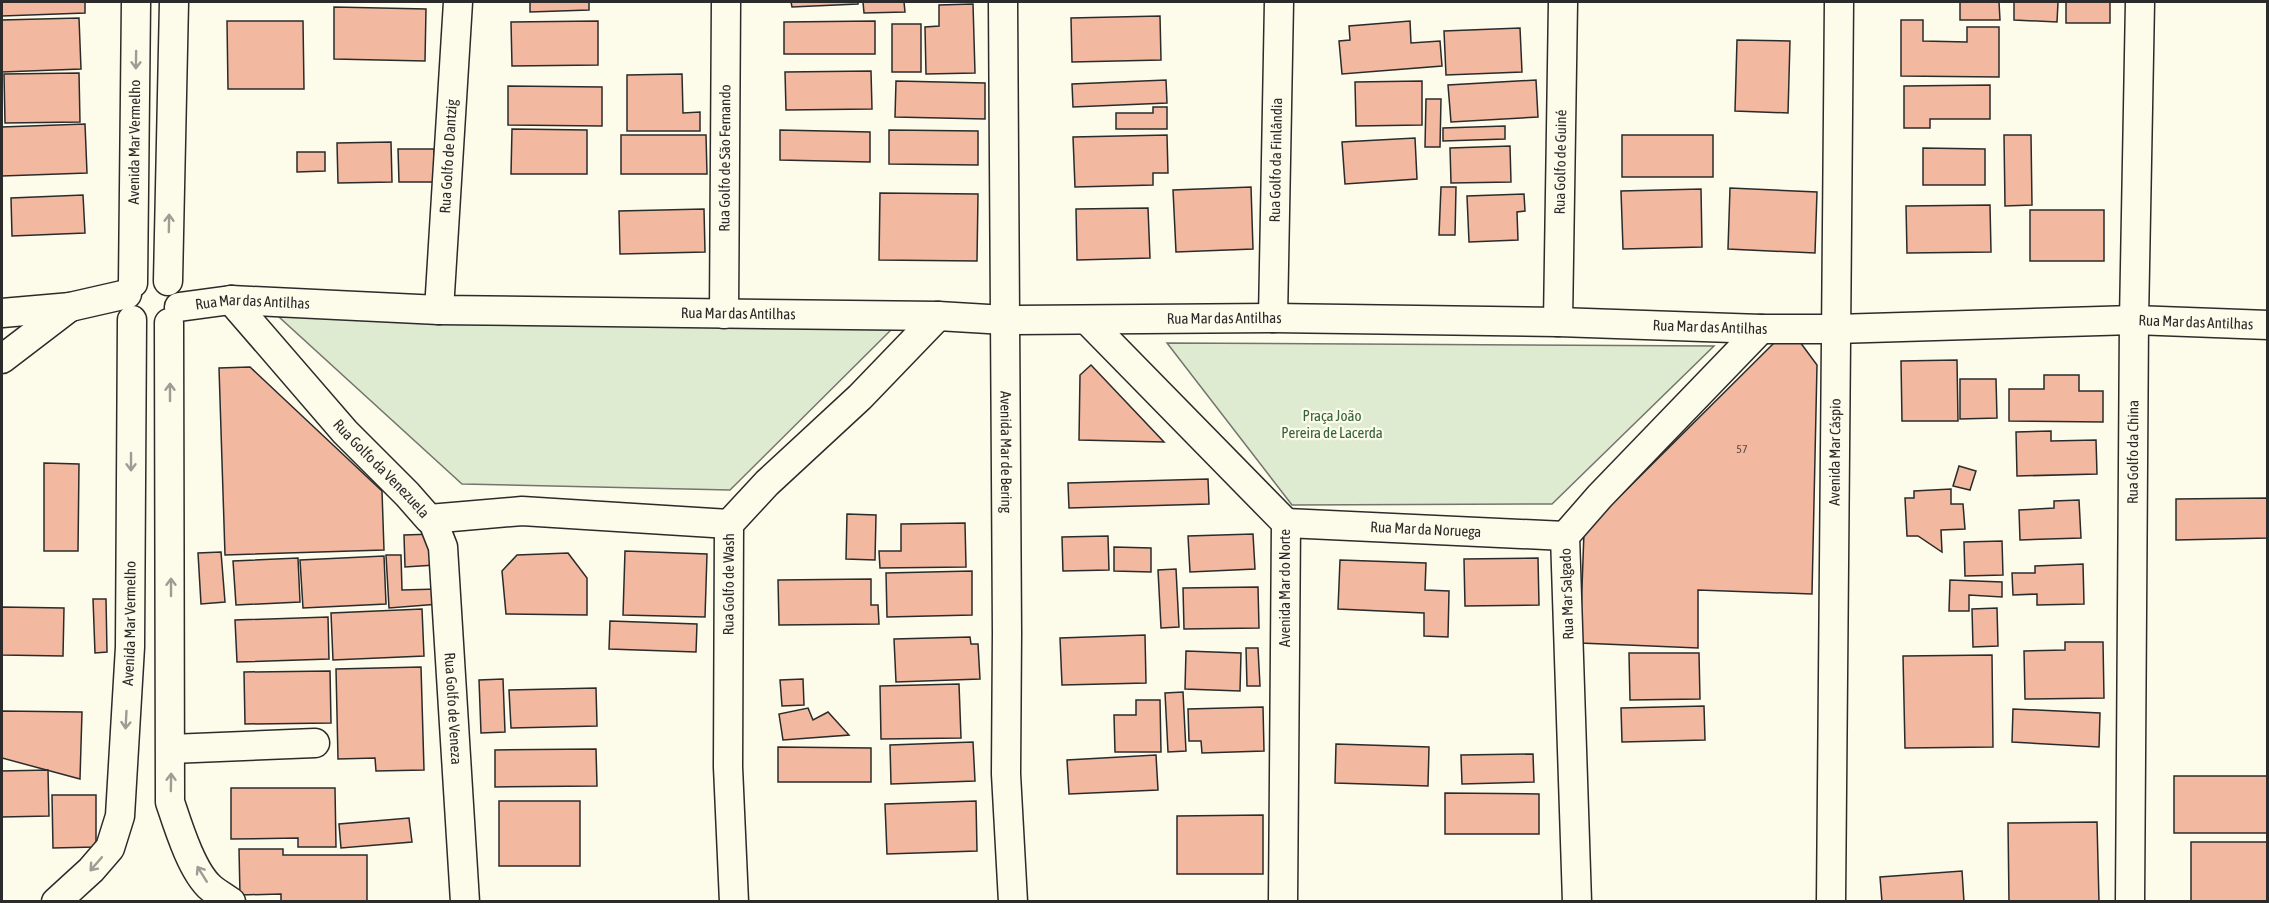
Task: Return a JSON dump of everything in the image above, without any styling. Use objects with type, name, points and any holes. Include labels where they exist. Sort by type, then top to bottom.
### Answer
[{"type":"street","name":"Avenida Mar Vermelho","points":[[56,902],[91,870],[110,848],[120,816],[130,647],[130,303],[136,2]]},
{"type":"street","points":[[174,2],[170,802],[182,839],[209,886],[231,902]]},
{"type":"street","name":"Rua Golfo de Dantzig","points":[[439,310],[458,2]]},
{"type":"street","name":"Rua Golfo de São Fernando","points":[[724,314],[726,2]]},
{"type":"street","name":"Avenida Mar de Bering","points":[[1004,2],[1007,633],[1005,774],[1013,902]]},
{"type":"street","name":"Rua Golfo da Finlândia","points":[[1273,318],[1279,2]]},
{"type":"street","name":"Rua Golfo de Guiné","points":[[1558,322],[1563,2]]},
{"type":"street","name":"Avenida Mar Cáspio","points":[[1831,902],[1839,2]]},
{"type":"street","name":"Rua Golfo da China","points":[[2130,902],[2134,320],[2140,2]]},
{"type":"street","points":[[130,303],[147,276],[162,278],[173,301]]},
{"type":"street","name":"Rua Mar das Antilhas","points":[[173,301],[231,300],[439,310],[938,316],[1005,320],[1273,318],[1558,322],[1761,329],[1836,329],[2134,320],[2268,325]]},
{"type":"street","name":"Rua Golfo da Venezuela","points":[[231,300],[345,432],[429,519],[522,511],[729,524]]},
{"type":"street","points":[[130,303],[141,327],[153,330],[173,301]]},
{"type":"street","points":[[2,313],[130,303]]},
{"type":"street","points":[[2,359],[70,307]]},
{"type":"street","name":"Rua Golfo de Wash","points":[[734,902],[728,767],[729,524],[767,483],[860,397],[938,316]]},
{"type":"street","name":"Avenida Mar do Norte","points":[[1087,320],[1286,523],[1283,902]]},
{"type":"street","name":"Rua Mar Salgado","points":[[1577,902],[1565,536],[1600,495],[1761,329]]},
{"type":"street","name":"Rua Golfo de Veneza","points":[[432,519],[443,547],[465,902]]},
{"type":"street","name":"Rua Mar da Noruega","points":[[1286,523],[1565,536]]},
{"type":"street","points":[[130,647],[171,646]]},
{"type":"street","points":[[171,749],[315,743]]},
{"type":"green space","points":[[279,317],[897,324],[730,490],[462,484]]},
{"type":"green space","name":"Praça João Pereira de Lacerda","points":[[1167,343],[1714,346],[1552,504],[1292,505]]},
{"type":"building","points":[[2,2],[85,2],[85,13],[2,16]]},
{"type":"building","points":[[530,2],[589,2],[589,10],[530,12]]},
{"type":"building","points":[[791,2],[858,2],[858,4],[792,7]]},
{"type":"building","points":[[863,2],[904,2],[905,12],[864,13]]},
{"type":"building","points":[[1960,2],[1999,2],[2000,20],[1960,20]]},
{"type":"building","points":[[2014,2],[2058,2],[2057,22],[2014,20]]},
{"type":"building","points":[[2066,2],[2110,2],[2110,23],[2066,23]]},
{"type":"building","points":[[973,4],[975,73],[926,74],[925,27],[939,26],[939,5]]},
{"type":"building","points":[[334,7],[426,9],[425,61],[334,59]]},
{"type":"building","points":[[1160,16],[1161,60],[1072,62],[1071,18]]},
{"type":"building","points":[[79,18],[81,69],[2,72],[2,20]]},
{"type":"building","points":[[1901,20],[1923,20],[1923,41],[1967,42],[1967,27],[1999,27],[1999,77],[1901,76]]},
{"type":"building","points":[[227,21],[303,21],[304,89],[228,89]]},
{"type":"building","points":[[598,21],[598,65],[512,66],[511,22]]},
{"type":"building","points":[[875,21],[875,54],[784,54],[784,22]]},
{"type":"building","points":[[1410,21],[1411,43],[1440,41],[1442,66],[1342,74],[1339,41],[1350,40],[1349,26]]},
{"type":"building","points":[[892,24],[921,24],[921,72],[892,72]]},
{"type":"building","points":[[1520,28],[1522,72],[1446,75],[1444,31]]},
{"type":"building","points":[[1737,40],[1790,41],[1788,113],[1735,111]]},
{"type":"building","points":[[871,71],[872,109],[786,110],[785,72]]},
{"type":"building","points":[[79,73],[80,122],[5,123],[4,74]]},
{"type":"building","points":[[682,74],[683,113],[700,112],[700,131],[627,131],[627,75]]},
{"type":"building","points":[[1166,80],[1167,103],[1073,107],[1072,84]]},
{"type":"building","points":[[1536,80],[1538,117],[1451,122],[1448,85]]},
{"type":"building","points":[[896,81],[985,83],[985,119],[895,117]]},
{"type":"building","points":[[1422,81],[1422,125],[1356,126],[1355,82]]},
{"type":"building","points":[[1990,85],[1990,119],[1930,119],[1930,128],[1904,128],[1904,86]]},
{"type":"building","points":[[508,86],[602,87],[602,126],[508,125]]},
{"type":"building","points":[[1426,99],[1441,99],[1440,147],[1425,147]]},
{"type":"building","points":[[1153,107],[1167,107],[1167,129],[1116,129],[1116,113],[1153,113]]},
{"type":"building","points":[[85,124],[87,173],[2,176],[2,127]]},
{"type":"building","points":[[1505,126],[1505,139],[1443,141],[1443,128]]},
{"type":"building","points":[[512,129],[587,130],[587,174],[511,174]]},
{"type":"building","points":[[780,130],[870,132],[870,162],[780,160]]},
{"type":"building","points":[[889,130],[978,131],[978,165],[889,164]]},
{"type":"building","points":[[621,135],[706,135],[707,174],[621,174]]},
{"type":"building","points":[[1167,135],[1168,173],[1153,173],[1153,185],[1075,187],[1073,137]]},
{"type":"building","points":[[1622,135],[1713,135],[1713,177],[1622,177]]},
{"type":"building","points":[[2004,135],[2031,135],[2032,205],[2005,206]]},
{"type":"building","points":[[1415,138],[1417,179],[1345,184],[1342,142]]},
{"type":"building","points":[[391,142],[392,182],[338,183],[337,143]]},
{"type":"building","points":[[1510,146],[1511,182],[1451,183],[1450,148]]},
{"type":"building","points":[[1923,148],[1985,149],[1985,185],[1923,185]]},
{"type":"building","points":[[398,149],[434,149],[434,182],[399,182]]},
{"type":"building","points":[[297,152],[325,152],[325,171],[297,172]]},
{"type":"building","points":[[1251,187],[1253,249],[1176,252],[1173,190]]},
{"type":"building","points":[[1441,187],[1456,187],[1455,235],[1439,235]]},
{"type":"building","points":[[1730,188],[1817,192],[1815,253],[1728,249]]},
{"type":"building","points":[[1701,189],[1702,247],[1623,249],[1621,191]]},
{"type":"building","points":[[880,193],[978,194],[977,261],[879,260]]},
{"type":"building","points":[[1524,194],[1525,211],[1517,212],[1518,240],[1469,242],[1467,196]]},
{"type":"building","points":[[83,195],[85,233],[12,236],[11,198]]},
{"type":"building","points":[[1990,205],[1991,252],[1907,253],[1906,206]]},
{"type":"building","points":[[1148,208],[1150,258],[1077,260],[1076,209]]},
{"type":"building","points":[[704,209],[705,252],[620,254],[619,211]]},
{"type":"building","points":[[2030,210],[2104,210],[2104,261],[2030,261]]},
{"type":"building","points":[[1777,340],[1800,342],[1817,365],[1812,594],[1698,590],[1698,648],[1580,643],[1584,532]]},
{"type":"building","points":[[1957,360],[1958,421],[1902,421],[1901,361]]},
{"type":"building","points":[[1091,365],[1164,442],[1079,440],[1080,375]]},
{"type":"building","points":[[250,367],[382,491],[384,550],[225,555],[219,368]]},
{"type":"building","points":[[2044,375],[2079,375],[2079,391],[2103,391],[2103,422],[2009,421],[2009,389],[2044,389]]},
{"type":"building","points":[[1960,379],[1996,379],[1997,418],[1960,419]]},
{"type":"building","points":[[2051,431],[2051,441],[2096,440],[2097,474],[2017,476],[2016,432]]},
{"type":"building","points":[[44,463],[79,464],[78,551],[44,551]]},
{"type":"building","points":[[1959,466],[1976,471],[1970,490],[1953,486]]},
{"type":"building","points":[[1208,479],[1209,504],[1069,508],[1068,483]]},
{"type":"building","points":[[1951,489],[1951,504],[1963,504],[1965,529],[1941,530],[1942,552],[1918,536],[1907,536],[1905,498],[1914,498],[1914,491]]},
{"type":"building","points":[[2267,498],[2268,538],[2176,540],[2176,499]]},
{"type":"building","points":[[2079,500],[2081,538],[2020,540],[2019,510],[2054,508],[2054,501]]},
{"type":"building","points":[[847,514],[876,515],[875,560],[846,559]]},
{"type":"building","points":[[965,523],[966,567],[880,568],[879,551],[901,551],[901,524]]},
{"type":"building","points":[[434,534],[435,565],[405,567],[404,535]]},
{"type":"building","points":[[1253,534],[1255,569],[1190,572],[1188,536]]},
{"type":"building","points":[[1108,536],[1109,570],[1063,571],[1062,537]]},
{"type":"building","points":[[2002,541],[2003,575],[1965,576],[1964,542]]},
{"type":"building","points":[[1114,547],[1151,548],[1151,572],[1114,571]]},
{"type":"building","points":[[625,551],[707,554],[705,617],[623,615]]},
{"type":"building","points":[[221,552],[225,602],[201,604],[198,553]]},
{"type":"building","points":[[568,553],[587,578],[587,615],[506,614],[502,571],[517,555]]},
{"type":"building","points":[[386,555],[401,555],[402,590],[438,589],[439,604],[389,608]]},
{"type":"building","points":[[384,556],[386,604],[303,608],[300,560]]},
{"type":"building","points":[[298,558],[300,602],[236,605],[233,561]]},
{"type":"building","points":[[1538,558],[1539,605],[1465,606],[1464,559]]},
{"type":"building","points":[[1340,560],[1426,563],[1425,590],[1449,591],[1448,637],[1424,636],[1424,613],[1338,609]]},
{"type":"building","points":[[2083,564],[2084,604],[2037,605],[2037,594],[2013,595],[2012,573],[2035,573],[2035,566]]},
{"type":"building","points":[[1176,569],[1179,627],[1161,628],[1158,570]]},
{"type":"building","points":[[972,571],[972,615],[887,617],[886,573]]},
{"type":"building","points":[[871,579],[871,605],[878,605],[879,624],[779,625],[778,580]]},
{"type":"building","points":[[1950,580],[2002,582],[2002,597],[1969,595],[1969,611],[1949,611]]},
{"type":"building","points":[[1258,587],[1259,628],[1184,629],[1183,588]]},
{"type":"building","points":[[93,599],[106,599],[107,652],[95,653]]},
{"type":"building","points":[[2,607],[64,608],[63,656],[2,655]]},
{"type":"building","points":[[1997,608],[1998,646],[1973,647],[1972,609]]},
{"type":"building","points":[[422,609],[424,656],[333,660],[331,613]]},
{"type":"building","points":[[328,617],[329,659],[237,662],[235,620]]},
{"type":"building","points":[[610,621],[697,624],[696,652],[609,649]]},
{"type":"building","points":[[1145,635],[1146,683],[1062,685],[1060,638]]},
{"type":"building","points":[[970,637],[971,644],[978,644],[980,679],[896,682],[894,639]]},
{"type":"building","points":[[2065,642],[2103,642],[2104,698],[2025,699],[2024,651],[2065,650]]},
{"type":"building","points":[[1246,648],[1258,648],[1260,686],[1247,686]]},
{"type":"building","points":[[1186,651],[1241,653],[1240,691],[1185,689]]},
{"type":"building","points":[[1629,653],[1699,653],[1700,699],[1630,700]]},
{"type":"building","points":[[1992,655],[1993,747],[1905,748],[1903,656]]},
{"type":"building","points":[[421,667],[424,770],[376,771],[375,758],[338,759],[336,669]]},
{"type":"building","points":[[330,671],[331,723],[245,724],[244,672]]},
{"type":"building","points":[[503,679],[505,732],[481,733],[479,680]]},
{"type":"building","points":[[803,679],[804,705],[782,706],[780,680]]},
{"type":"building","points":[[959,684],[961,738],[881,739],[880,686]]},
{"type":"building","points":[[596,688],[597,726],[511,728],[509,690]]},
{"type":"building","points":[[1183,692],[1186,751],[1168,752],[1165,693]]},
{"type":"building","points":[[1136,700],[1160,700],[1161,752],[1115,752],[1114,715],[1136,715]]},
{"type":"building","points":[[1704,706],[1705,740],[1622,742],[1621,708]]},
{"type":"building","points":[[1263,707],[1264,751],[1202,753],[1201,741],[1189,741],[1188,709]]},
{"type":"building","points":[[808,708],[813,720],[828,712],[849,735],[783,740],[779,714]]},
{"type":"building","points":[[2013,709],[2100,713],[2099,747],[2012,742]]},
{"type":"building","points":[[2,711],[82,712],[80,779],[2,758]]},
{"type":"building","points":[[973,742],[975,781],[891,784],[890,745]]},
{"type":"building","points":[[1336,744],[1429,747],[1428,786],[1335,783]]},
{"type":"building","points":[[778,747],[871,748],[871,782],[778,782]]},
{"type":"building","points":[[596,749],[597,786],[495,787],[495,750]]},
{"type":"building","points":[[1533,754],[1534,782],[1462,784],[1461,755]]},
{"type":"building","points":[[1156,755],[1158,790],[1069,794],[1067,760]]},
{"type":"building","points":[[48,770],[49,816],[2,817],[2,771]]},
{"type":"building","points":[[2174,776],[2268,776],[2268,833],[2174,833]]},
{"type":"building","points":[[231,788],[335,788],[336,847],[298,847],[298,838],[231,839]]},
{"type":"building","points":[[1445,793],[1539,794],[1539,834],[1445,834]]},
{"type":"building","points":[[52,795],[96,795],[96,847],[53,848]]},
{"type":"building","points":[[499,801],[580,801],[580,866],[499,866]]},
{"type":"building","points":[[976,801],[977,851],[887,854],[885,804]]},
{"type":"building","points":[[1263,815],[1263,874],[1177,874],[1177,816]]},
{"type":"building","points":[[409,818],[412,842],[341,848],[339,824]]},
{"type":"building","points":[[2097,822],[2099,902],[2009,902],[2008,823]]},
{"type":"building","points":[[2191,842],[2268,842],[2268,902],[2191,902]]},
{"type":"building","points":[[239,849],[283,849],[283,855],[367,855],[367,902],[281,902],[281,894],[240,895]]},
{"type":"building","points":[[1962,871],[1964,902],[1882,902],[1880,877]]}]
